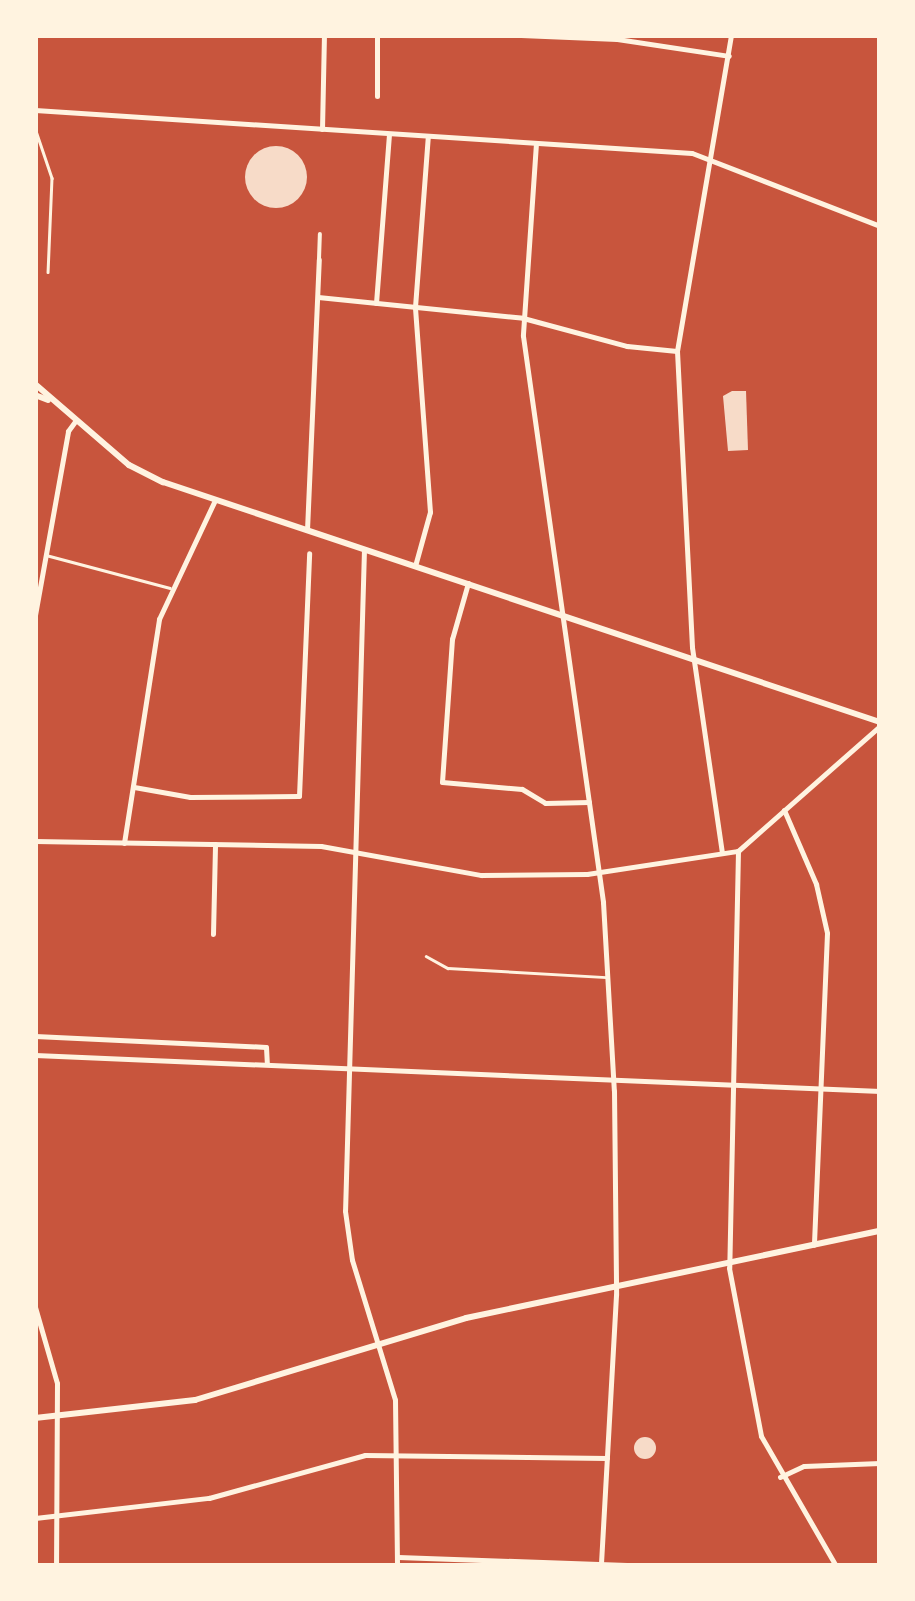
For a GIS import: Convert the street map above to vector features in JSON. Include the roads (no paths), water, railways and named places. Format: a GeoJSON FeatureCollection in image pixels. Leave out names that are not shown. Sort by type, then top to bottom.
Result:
{"type":"FeatureCollection","features":[{"type":"Feature","properties":{"kind":"street"},"geometry":{"type":"LineString","coordinates":[[322,129],[324,35]]}},
{"type":"Feature","properties":{"kind":"street"},"geometry":{"type":"LineString","coordinates":[[376,96],[377,35]]}},
{"type":"Feature","properties":{"kind":"street"},"geometry":{"type":"LineString","coordinates":[[521,35],[617,40],[728,56]]}},
{"type":"Feature","properties":{"kind":"street"},"geometry":{"type":"LineString","coordinates":[[722,853],[694,658],[677,352],[730,35]]}},
{"type":"Feature","properties":{"kind":"street"},"geometry":{"type":"LineString","coordinates":[[35,110],[710,157],[880,226]]}},
{"type":"Feature","properties":{"kind":"street"},"geometry":{"type":"LineString","coordinates":[[376,303],[389,134]]}},
{"type":"Feature","properties":{"kind":"street"},"geometry":{"type":"LineString","coordinates":[[415,566],[430,512],[414,306],[428,136]]}},
{"type":"Feature","properties":{"kind":"street"},"geometry":{"type":"LineString","coordinates":[[536,143],[523,318],[589,802],[608,976],[616,1286],[601,1563]]}},
{"type":"Feature","properties":{"kind":"street"},"geometry":{"type":"LineString","coordinates":[[307,530],[320,234]]}},
{"type":"Feature","properties":{"kind":"street"},"geometry":{"type":"LineString","coordinates":[[318,297],[523,318],[627,346],[677,352]]}},
{"type":"Feature","properties":{"kind":"street"},"geometry":{"type":"LineString","coordinates":[[35,384],[142,474],[880,724],[738,851],[598,873],[481,875],[354,848],[35,842]]}},
{"type":"Feature","properties":{"kind":"street"},"geometry":{"type":"LineString","coordinates":[[35,394],[54,402]]}},
{"type":"Feature","properties":{"kind":"street"},"geometry":{"type":"LineString","coordinates":[[35,615],[68,432],[76,420]]}},
{"type":"Feature","properties":{"kind":"street"},"geometry":{"type":"LineString","coordinates":[[124,843],[146,702],[170,588],[215,500]]}},
{"type":"Feature","properties":{"kind":"street"},"geometry":{"type":"LineString","coordinates":[[364,549],[346,1231],[395,1400],[397,1566]]}},
{"type":"Feature","properties":{"kind":"street"},"geometry":{"type":"LineString","coordinates":[[134,787],[190,796],[299,796],[309,553]]}},
{"type":"Feature","properties":{"kind":"street"},"geometry":{"type":"LineString","coordinates":[[468,584],[450,653],[442,782],[526,790],[545,803],[589,802]]}},
{"type":"Feature","properties":{"kind":"street"},"geometry":{"type":"LineString","coordinates":[[784,810],[816,884],[827,933],[814,1245]]}},
{"type":"Feature","properties":{"kind":"street"},"geometry":{"type":"LineString","coordinates":[[213,934],[214,844]]}},
{"type":"Feature","properties":{"kind":"street"},"geometry":{"type":"LineString","coordinates":[[738,851],[728,1263],[750,1397],[780,1477],[836,1566]]}},
{"type":"Feature","properties":{"kind":"street"},"geometry":{"type":"LineString","coordinates":[[35,1036],[266,1047],[267,1064]]}},
{"type":"Feature","properties":{"kind":"street"},"geometry":{"type":"LineString","coordinates":[[35,1054],[880,1091]]}},
{"type":"Feature","properties":{"kind":"street"},"geometry":{"type":"LineString","coordinates":[[35,1418],[195,1400],[378,1344],[616,1286],[880,1231]]}},
{"type":"Feature","properties":{"kind":"street"},"geometry":{"type":"LineString","coordinates":[[35,1307],[54,1355],[58,1416],[52,1516],[56,1566]]}},
{"type":"Feature","properties":{"kind":"street"},"geometry":{"type":"LineString","coordinates":[[35,1518],[188,1502],[337,1461],[398,1454],[607,1458]]}},
{"type":"Feature","properties":{"kind":"street"},"geometry":{"type":"LineString","coordinates":[[780,1477],[804,1466],[880,1463]]}},
{"type":"Feature","properties":{"kind":"street"},"geometry":{"type":"LineString","coordinates":[[397,1556],[655,1566]]}},
{"type":"Feature","properties":{"kind":"lane"},"geometry":{"type":"LineString","coordinates":[[35,128],[52,178],[48,272]]}},
{"type":"Feature","properties":{"kind":"lane"},"geometry":{"type":"LineString","coordinates":[[46,555],[170,588]]}},
{"type":"Feature","properties":{"kind":"lane"},"geometry":{"type":"LineString","coordinates":[[426,956],[448,968],[608,976]]}}]}
